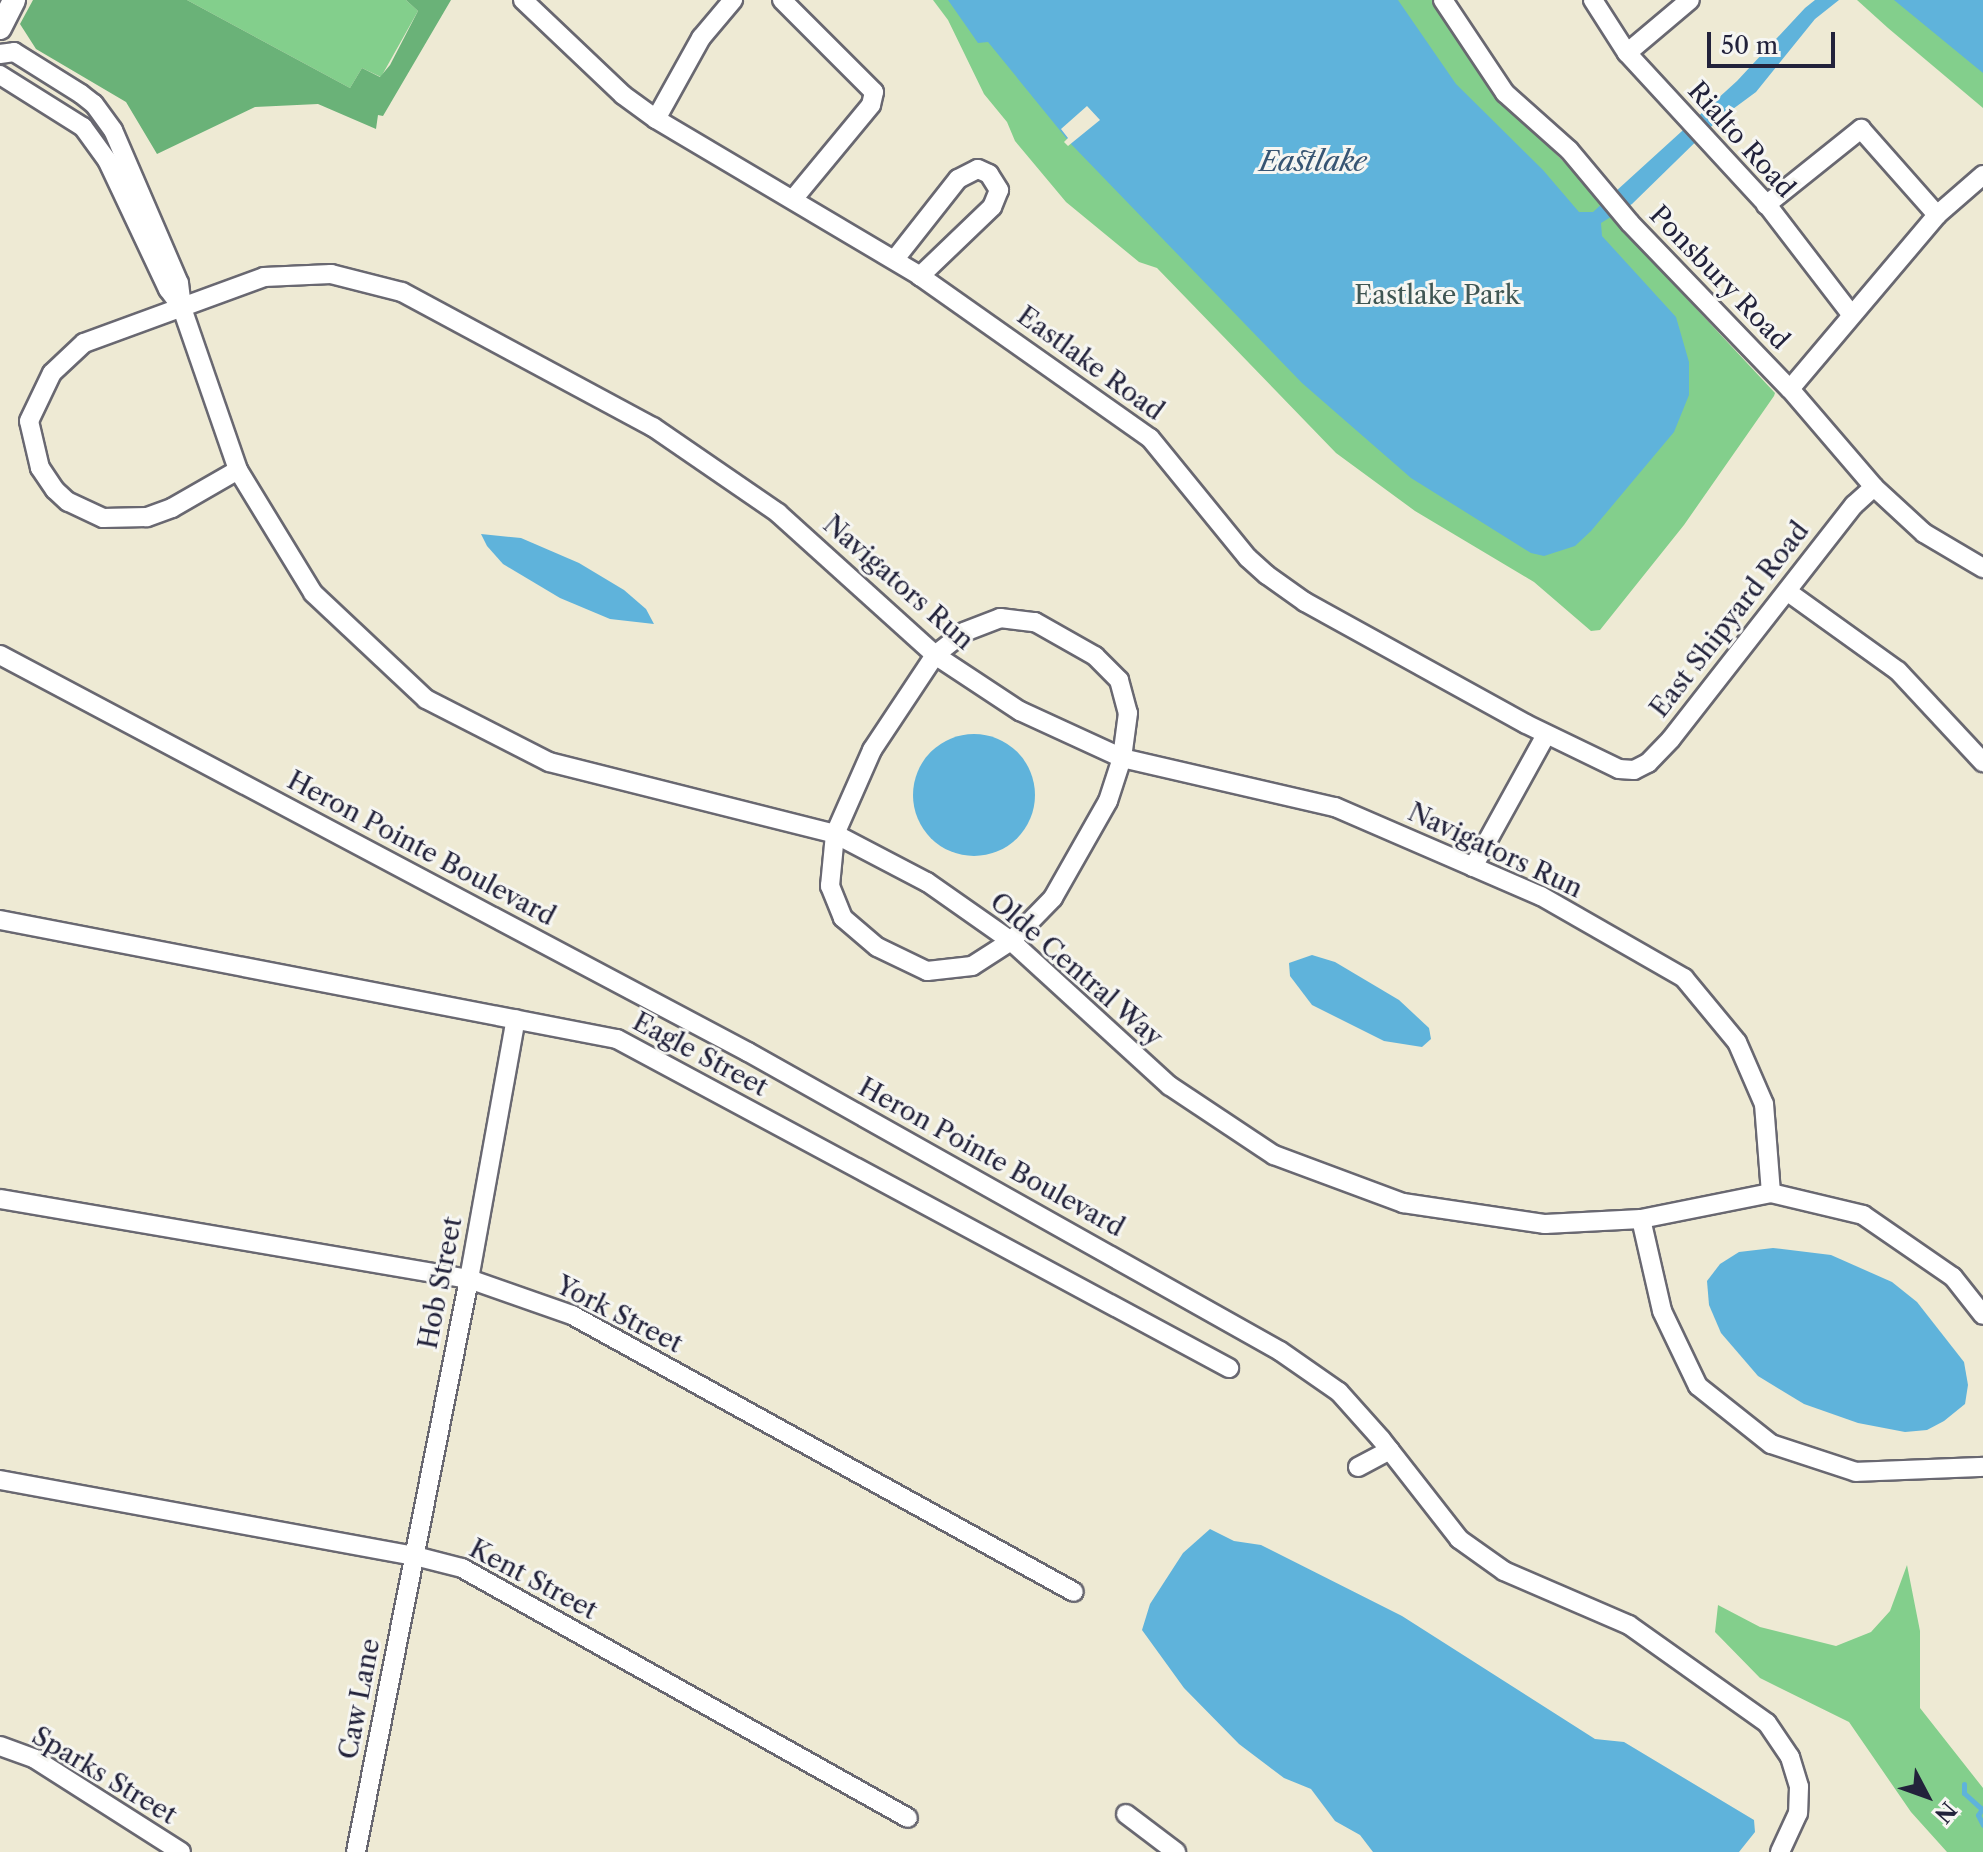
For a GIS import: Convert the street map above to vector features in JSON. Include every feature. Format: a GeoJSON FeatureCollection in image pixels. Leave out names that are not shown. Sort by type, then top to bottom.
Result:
{"type":"FeatureCollection","features":[{"type":"Feature","properties":{"kind":"main road"},"geometry":{"type":"LineString","coordinates":[[0,28],[14,0]]}},
{"type":"Feature","properties":{"kind":"street","name":"Eastlake Road"},"geometry":{"type":"LineString","coordinates":[[523,0],[623,95],[656,119],[895,259],[1150,438],[1248,558],[1305,602],[1546,735],[1619,769]]}},
{"type":"Feature","properties":{"kind":"street"},"geometry":{"type":"LineString","coordinates":[[656,119],[701,38],[733,0]]}},
{"type":"Feature","properties":{"kind":"street"},"geometry":{"type":"LineString","coordinates":[[782,0],[874,92],[871,105],[794,198]]}},
{"type":"Feature","properties":{"kind":"street","name":"Ponsbury Road"},"geometry":{"type":"LineString","coordinates":[[1443,0],[1505,93],[1569,150],[1628,221],[1790,389],[1874,487],[1924,533],[1978,558]]}},
{"type":"Feature","properties":{"kind":"street","name":"Rialto Road"},"geometry":{"type":"LineString","coordinates":[[1593,0],[1627,53],[1766,205],[1851,314]]}},
{"type":"Feature","properties":{"kind":"street"},"geometry":{"type":"LineString","coordinates":[[1627,53],[1690,0]]}},
{"type":"Feature","properties":{"kind":"street","name":"Olde Central Way"},"geometry":{"type":"LineString","coordinates":[[0,54],[14,52],[81,94],[102,115],[127,160],[179,283],[182,308],[238,470],[313,593],[426,699],[549,762],[835,834],[927,882],[1011,941],[1170,1086],[1274,1155],[1403,1203],[1545,1224],[1641,1219],[1771,1193],[1863,1215],[1953,1277],[1983,1315]]}},
{"type":"Feature","properties":{"kind":"street","name":"Olde Central Way"},"geometry":{"type":"LineString","coordinates":[[0,75],[83,127],[107,160],[168,289],[182,308]]}},
{"type":"Feature","properties":{"kind":"street"},"geometry":{"type":"LineString","coordinates":[[1766,205],[1861,129],[1937,215]]}},
{"type":"Feature","properties":{"kind":"street"},"geometry":{"type":"LineString","coordinates":[[895,259],[958,179],[978,169],[989,174],[999,190],[992,207],[920,276]]}},
{"type":"Feature","properties":{"kind":"street"},"geometry":{"type":"LineString","coordinates":[[1790,389],[1937,215],[1983,175]]}},
{"type":"Feature","properties":{"kind":"street","name":"Navigators Run"},"geometry":{"type":"LineString","coordinates":[[182,308],[264,277],[331,274],[402,292],[653,427],[778,513],[935,655],[1020,711],[1122,758],[1335,807],[1541,896],[1684,978],[1737,1042],[1764,1104],[1771,1193]]}},
{"type":"Feature","properties":{"kind":"street"},"geometry":{"type":"LineString","coordinates":[[182,308],[84,343],[66,357],[44,387],[29,421],[35,453],[47,479],[68,502],[113,519],[147,517],[172,508],[238,470]]}},
{"type":"Feature","properties":{"kind":"street","name":"East Shipyard Road"},"geometry":{"type":"LineString","coordinates":[[1619,769],[1634,770],[1648,763],[1671,739],[1854,505],[1874,487]]}},
{"type":"Feature","properties":{"kind":"street"},"geometry":{"type":"LineString","coordinates":[[1788,592],[1898,671],[1983,762]]}},
{"type":"Feature","properties":{"kind":"street"},"geometry":{"type":"LineString","coordinates":[[1000,618],[1035,622],[1095,656],[1119,680],[1128,713],[1122,758],[1108,801],[1053,898],[1011,941],[972,966],[927,971],[877,947],[843,918],[830,886],[835,834],[872,750],[935,655],[964,632],[1000,618]]}},
{"type":"Feature","properties":{"kind":"street","name":"Heron Pointe Boulevard"},"geometry":{"type":"LineString","coordinates":[[0,655],[748,1052],[1280,1351],[1339,1392],[1390,1450],[1459,1539],[1504,1571],[1629,1625],[1767,1723],[1790,1757],[1799,1787],[1798,1813],[1780,1852]]}},
{"type":"Feature","properties":{"kind":"street"},"geometry":{"type":"LineString","coordinates":[[1473,867],[1546,735]]}},
{"type":"Feature","properties":{"kind":"street","name":"Eagle Street"},"geometry":{"type":"LineString","coordinates":[[0,920],[617,1039],[1229,1368]]}},
{"type":"Feature","properties":{"kind":"street","name":"Hob Street"},"geometry":{"type":"LineString","coordinates":[[415,1556],[516,1019]]}},
{"type":"Feature","properties":{"kind":"street","name":"York Street"},"geometry":{"type":"LineString","coordinates":[[0,1199],[469,1279],[572,1315],[1074,1592]]}},
{"type":"Feature","properties":{"kind":"street"},"geometry":{"type":"LineString","coordinates":[[1641,1219],[1662,1311],[1698,1386],[1771,1444],[1856,1472],[1983,1467]]}},
{"type":"Feature","properties":{"kind":"street"},"geometry":{"type":"LineString","coordinates":[[1358,1467],[1390,1450]]}},
{"type":"Feature","properties":{"kind":"street","name":"Kent Street"},"geometry":{"type":"LineString","coordinates":[[0,1480],[415,1556],[462,1568],[908,1818]]}},
{"type":"Feature","properties":{"kind":"street","name":"Caw Lane"},"geometry":{"type":"LineString","coordinates":[[356,1852],[415,1556]]}},
{"type":"Feature","properties":{"kind":"street","name":"Sparks Street"},"geometry":{"type":"LineString","coordinates":[[0,1746],[35,1759],[181,1852]]}},
{"type":"Feature","properties":{"kind":"street"},"geometry":{"type":"LineString","coordinates":[[1126,1814],[1176,1852]]}},
{"type":"Feature","properties":{"kind":"green space"},"geometry":{"type":"Polygon","coordinates":[[[33,0],[187,0],[350,88],[362,68],[380,77],[390,65],[418,11],[406,0],[451,0],[383,116],[378,115],[376,129],[318,104],[255,107],[157,154],[126,102],[36,49],[20,24],[33,0]]]}},
{"type":"Feature","properties":{"kind":"green space"},"geometry":{"type":"Polygon","coordinates":[[[187,0],[406,0],[418,11],[381,77],[362,68],[350,88],[187,0]]]}},
{"type":"Feature","properties":{"kind":"green space","name":"Eastlake"},"geometry":{"type":"Polygon","coordinates":[[[933,0],[1434,0],[1492,91],[1572,170],[1622,229],[1775,393],[1774,396],[1684,525],[1600,630],[1591,631],[1534,582],[1415,511],[1336,453],[1157,268],[1139,262],[1066,202],[1015,141],[1007,122],[984,94],[948,20],[933,0]]]}},
{"type":"Feature","properties":{"kind":"green space"},"geometry":{"type":"Polygon","coordinates":[[[1857,0],[1983,0],[1983,108],[1888,28],[1857,0]]]}},
{"type":"Feature","properties":{"kind":"green space"},"geometry":{"type":"Polygon","coordinates":[[[1907,1565],[1920,1631],[1920,1708],[1983,1788],[1983,1852],[1947,1852],[1911,1812],[1849,1722],[1760,1678],[1715,1632],[1718,1605],[1760,1627],[1836,1646],[1871,1632],[1890,1611],[1907,1565]]]}},
{"type":"Feature","properties":{"kind":"water","name":"Eastlake"},"geometry":{"type":"Polygon","coordinates":[[[948,0],[1398,0],[1456,84],[1543,170],[1579,212],[1593,212],[1737,81],[1805,8],[1815,0],[1839,0],[1815,19],[1756,92],[1718,120],[1632,204],[1601,223],[1602,236],[1676,317],[1689,362],[1689,395],[1674,432],[1591,531],[1575,546],[1544,556],[1531,553],[1411,478],[1302,383],[1071,144],[988,42],[978,43],[948,0]]]}},
{"type":"Feature","properties":{"kind":"water"},"geometry":{"type":"Polygon","coordinates":[[[1894,0],[1983,0],[1983,73],[1894,0]]]}},
{"type":"Feature","properties":{"kind":"water"},"geometry":{"type":"Polygon","coordinates":[[[481,534],[521,538],[579,563],[624,590],[646,609],[654,624],[610,619],[560,598],[503,564],[481,534]]]}},
{"type":"Feature","properties":{"kind":"water"},"geometry":{"type":"Polygon","coordinates":[[[974,734],[998,738],[1017,752],[1031,771],[1035,795],[1031,819],[1017,838],[998,852],[974,856],[950,852],[931,838],[917,819],[913,795],[917,771],[931,752],[950,738],[974,734]]]}},
{"type":"Feature","properties":{"kind":"water"},"geometry":{"type":"Polygon","coordinates":[[[1312,955],[1335,962],[1399,1000],[1429,1028],[1431,1039],[1422,1047],[1384,1041],[1312,1005],[1290,976],[1289,963],[1312,955]]]}},
{"type":"Feature","properties":{"kind":"water"},"geometry":{"type":"Polygon","coordinates":[[[1773,1248],[1831,1255],[1892,1282],[1917,1302],[1964,1362],[1968,1385],[1965,1404],[1927,1430],[1905,1432],[1858,1423],[1804,1404],[1758,1376],[1721,1333],[1709,1305],[1707,1281],[1720,1264],[1739,1252],[1773,1248]]]}},
{"type":"Feature","properties":{"kind":"water"},"geometry":{"type":"Polygon","coordinates":[[[1210,1529],[1234,1541],[1261,1545],[1402,1616],[1595,1739],[1624,1742],[1754,1820],[1755,1832],[1739,1852],[1373,1852],[1360,1835],[1335,1821],[1311,1789],[1284,1778],[1239,1744],[1184,1688],[1142,1630],[1150,1604],[1183,1553],[1210,1529]]]}},
{"type":"Feature","properties":{"kind":"pier"},"geometry":{"type":"Polygon","coordinates":[[[1087,106],[1100,120],[1068,146],[1064,142],[1068,138],[1061,129],[1087,106]]]}},
{"type":"Feature","properties":{"kind":"waterway"},"geometry":{"type":"LineString","coordinates":[[1964,1784],[1964,1793],[1982,1809],[1978,1815],[1983,1825]]}},
{"type":"Feature","properties":{"kind":"park label","name":"Eastlake Park"},"geometry":{"type":"Point","coordinates":[1437,296]}}]}
